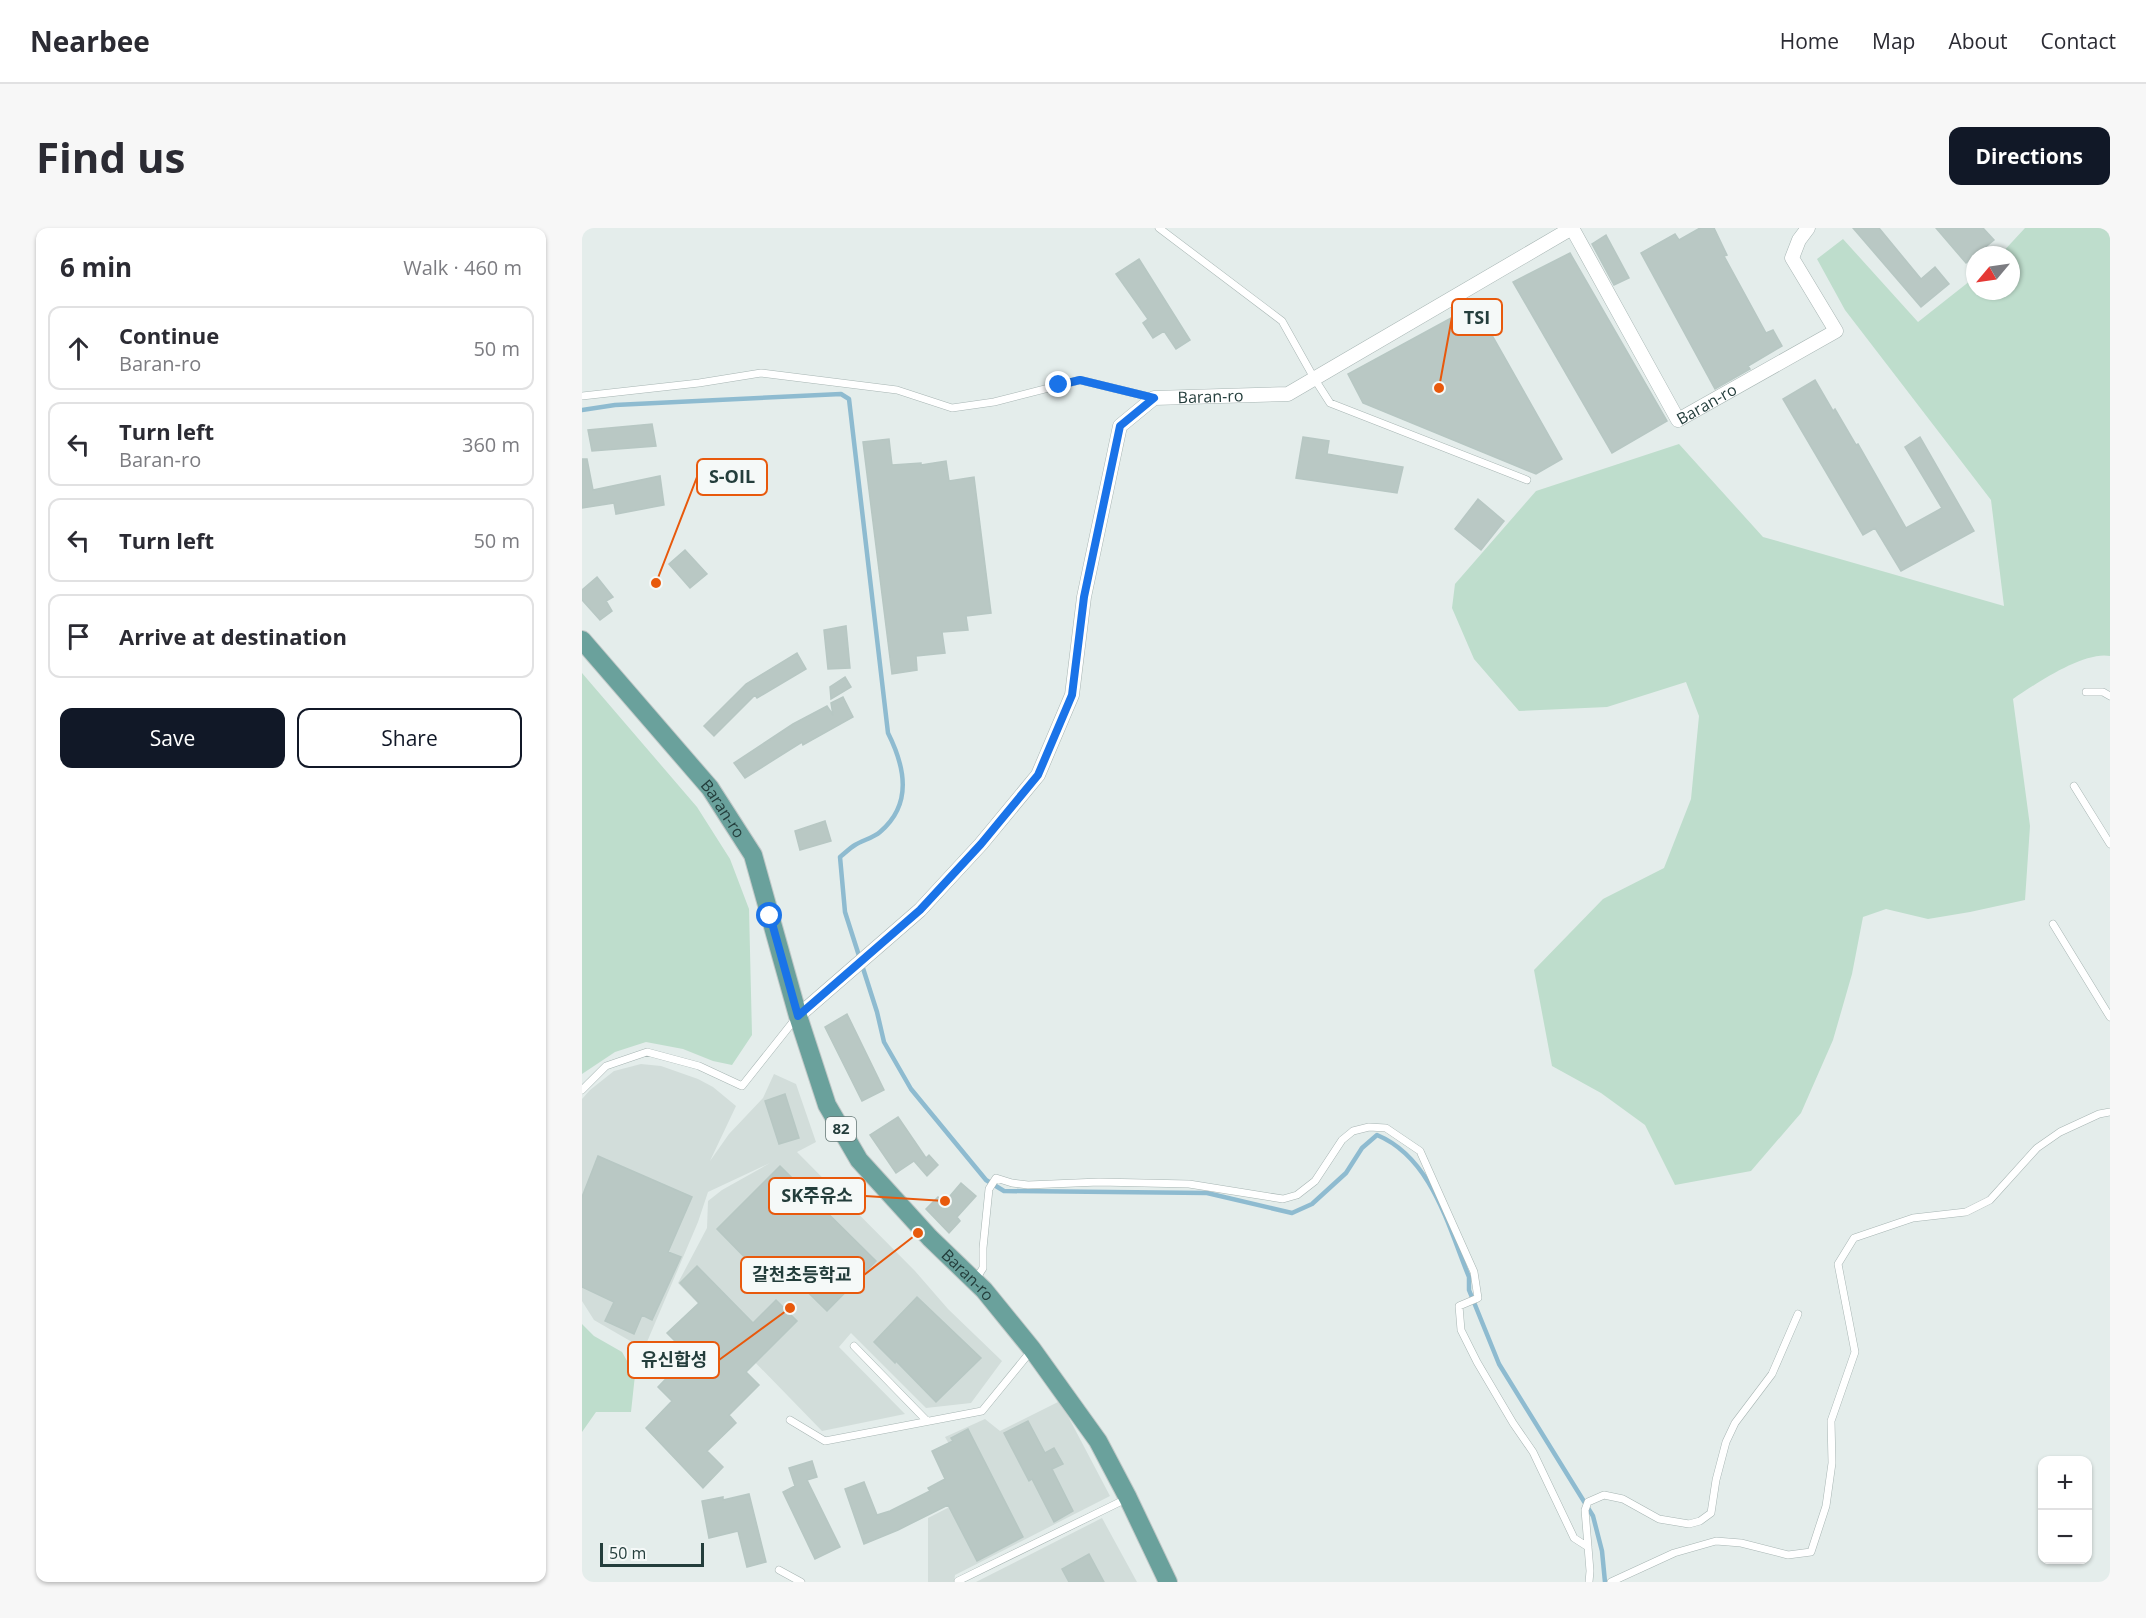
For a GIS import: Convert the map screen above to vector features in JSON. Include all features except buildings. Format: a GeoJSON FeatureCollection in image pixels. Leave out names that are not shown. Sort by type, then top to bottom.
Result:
{"type":"FeatureCollection","features":[{"type":"Feature","properties":{"kind":"main road","name":"Baran-ro"},"geometry":{"type":"LineString","coordinates":[[582,640],[710,788],[753,855],[798,1016],[827,1105],[859,1160],[930,1238],[974,1281],[1032,1349],[1098,1441],[1168,1582]]}},
{"type":"Feature","properties":{"kind":"street","name":"Baran-ro"},"geometry":{"type":"LineString","coordinates":[[798,1016],[920,910],[981,844],[1038,775],[1072,695],[1084,597],[1120,426],[1154,398],[1287,393],[1572,228],[1678,420],[1836,331],[1792,258],[1804,234]]}},
{"type":"Feature","properties":{"kind":"lane"},"geometry":{"type":"LineString","coordinates":[[1159,228],[1282,321],[1330,404],[1527,480]]}},
{"type":"Feature","properties":{"kind":"lane"},"geometry":{"type":"LineString","coordinates":[[582,396],[699,383],[761,373],[897,390],[952,408],[994,402],[1080,380],[1154,398]]}},
{"type":"Feature","properties":{"kind":"lane"},"geometry":{"type":"LineString","coordinates":[[2086,692],[2103,692],[2110,696]]}},
{"type":"Feature","properties":{"kind":"lane"},"geometry":{"type":"LineString","coordinates":[[2074,786],[2110,844]]}},
{"type":"Feature","properties":{"kind":"lane"},"geometry":{"type":"LineString","coordinates":[[2053,924],[2110,1017]]}},
{"type":"Feature","properties":{"kind":"lane","name":"Baran-ro"},"geometry":{"type":"LineString","coordinates":[[582,1090],[606,1066],[647,1052],[699,1066],[742,1086],[798,1016]]}},
{"type":"Feature","properties":{"kind":"lane"},"geometry":{"type":"LineString","coordinates":[[1613,1581],[1674,1553],[1716,1541],[1741,1543],[1788,1555],[1811,1552],[1826,1506],[1832,1463],[1832,1421],[1855,1352],[1838,1264],[1854,1238],[1913,1218],[1966,1212],[1990,1200],[2037,1148],[2060,1132],[2099,1114],[2110,1112]]}},
{"type":"Feature","properties":{"kind":"lane"},"geometry":{"type":"LineString","coordinates":[[974,1281],[983,1268],[989,1189],[996,1178],[1028,1185],[1099,1182],[1189,1184],[1283,1199],[1297,1195],[1315,1181],[1342,1140],[1353,1131],[1369,1126],[1386,1128],[1420,1151],[1474,1272],[1478,1298],[1459,1306],[1461,1330],[1477,1362],[1533,1452],[1574,1538],[1588,1547]]}},
{"type":"Feature","properties":{"kind":"lane"},"geometry":{"type":"LineString","coordinates":[[1589,1582],[1585,1510],[1588,1502],[1604,1495],[1623,1499],[1659,1519],[1689,1524],[1700,1521],[1711,1513],[1725,1442],[1735,1423],[1772,1374],[1798,1314]]}},
{"type":"Feature","properties":{"kind":"lane"},"geometry":{"type":"LineString","coordinates":[[854,1346],[927,1421]]}},
{"type":"Feature","properties":{"kind":"lane"},"geometry":{"type":"LineString","coordinates":[[790,1420],[825,1441],[982,1411],[1032,1349]]}},
{"type":"Feature","properties":{"kind":"lane"},"geometry":{"type":"LineString","coordinates":[[958,1581],[1128,1498]]}},
{"type":"Feature","properties":{"kind":"lane"},"geometry":{"type":"LineString","coordinates":[[780,1570],[801,1582]]}},
{"type":"Feature","properties":{"kind":"shaded area"},"geometry":{"type":"Polygon","coordinates":[[[641,1064],[661,1066],[698,1079],[713,1087],[736,1106],[710,1161],[729,1134],[763,1098],[774,1074],[796,1084],[816,1142],[797,1152],[915,1271],[948,1309],[1002,1361],[971,1403],[926,1408],[851,1333],[839,1347],[905,1414],[822,1431],[678,1283],[707,1228],[708,1201],[722,1190],[770,1163],[708,1192],[698,1222],[644,1349],[594,1320],[582,1301],[582,1099],[614,1071],[641,1064]]]}},
{"type":"Feature","properties":{"kind":"shaded area"},"geometry":{"type":"Polygon","coordinates":[[[1060,1401],[1110,1496],[955,1575],[954,1582],[928,1582],[928,1518],[977,1493],[945,1437],[985,1419],[1000,1431],[1060,1401]]]}},
{"type":"Feature","properties":{"kind":"shaded area"},"geometry":{"type":"Polygon","coordinates":[[[1102,1518],[1137,1582],[976,1582],[1102,1518]]]}},
{"type":"Feature","properties":{"kind":"green space"},"geometry":{"type":"Polygon","coordinates":[[[2025,228],[2110,228],[2110,656],[2087,658],[2074,663],[2013,699],[2030,826],[2025,900],[1928,919],[1886,909],[1863,917],[1852,974],[1833,1040],[1801,1113],[1751,1171],[1675,1185],[1645,1125],[1601,1093],[1552,1066],[1534,970],[1603,899],[1664,868],[1691,799],[1699,716],[1686,682],[1607,707],[1519,711],[1474,659],[1452,608],[1455,584],[1536,491],[1679,444],[1763,537],[2004,606],[1991,500],[1845,310],[1817,259],[1843,239],[1918,322],[1966,284],[1966,300],[2020,300],[2020,246],[2008,246],[2025,228]]]}},
{"type":"Feature","properties":{"kind":"green space"},"geometry":{"type":"Polygon","coordinates":[[[582,673],[697,807],[730,859],[749,909],[752,1035],[732,1065],[713,1061],[683,1049],[646,1042],[615,1052],[582,1074],[582,673]]]}},
{"type":"Feature","properties":{"kind":"green space"},"geometry":{"type":"Polygon","coordinates":[[[582,1324],[594,1336],[622,1352],[635,1375],[631,1412],[596,1412],[582,1432],[582,1324]]]}},
{"type":"Feature","properties":{"kind":"waterway"},"geometry":{"type":"LineString","coordinates":[[582,410],[615,405],[841,394],[849,399],[888,733],[899,759],[903,785],[898,810],[891,821],[877,834],[855,845],[840,857],[845,912],[877,1012],[884,1042],[911,1089],[986,1180],[1004,1191],[1207,1193],[1292,1213],[1312,1204],[1346,1173],[1362,1148],[1377,1135],[1396,1146],[1412,1160],[1436,1195],[1469,1277],[1469,1290],[1499,1364],[1593,1516],[1602,1551],[1605,1582]]}},
{"type":"Feature","properties":{"kind":"place","name":"TSI"},"geometry":{"type":"Point","coordinates":[1439,388]}},
{"type":"Feature","properties":{"kind":"place","name":"S-OIL"},"geometry":{"type":"Point","coordinates":[656,583]}},
{"type":"Feature","properties":{"kind":"place","name":"SK주유소"},"geometry":{"type":"Point","coordinates":[945,1201]}},
{"type":"Feature","properties":{"kind":"place","name":"갈천초등학교"},"geometry":{"type":"Point","coordinates":[918,1233]}},
{"type":"Feature","properties":{"kind":"place","name":"유신합성"},"geometry":{"type":"Point","coordinates":[790,1308]}},
{"type":"Feature","properties":{"kind":"route"},"geometry":{"type":"LineString","coordinates":[[770,916],[798,1016],[920,910],[981,844],[1038,775],[1072,695],[1084,597],[1120,426],[1154,398],[1080,380],[1059,385]]}}]}
